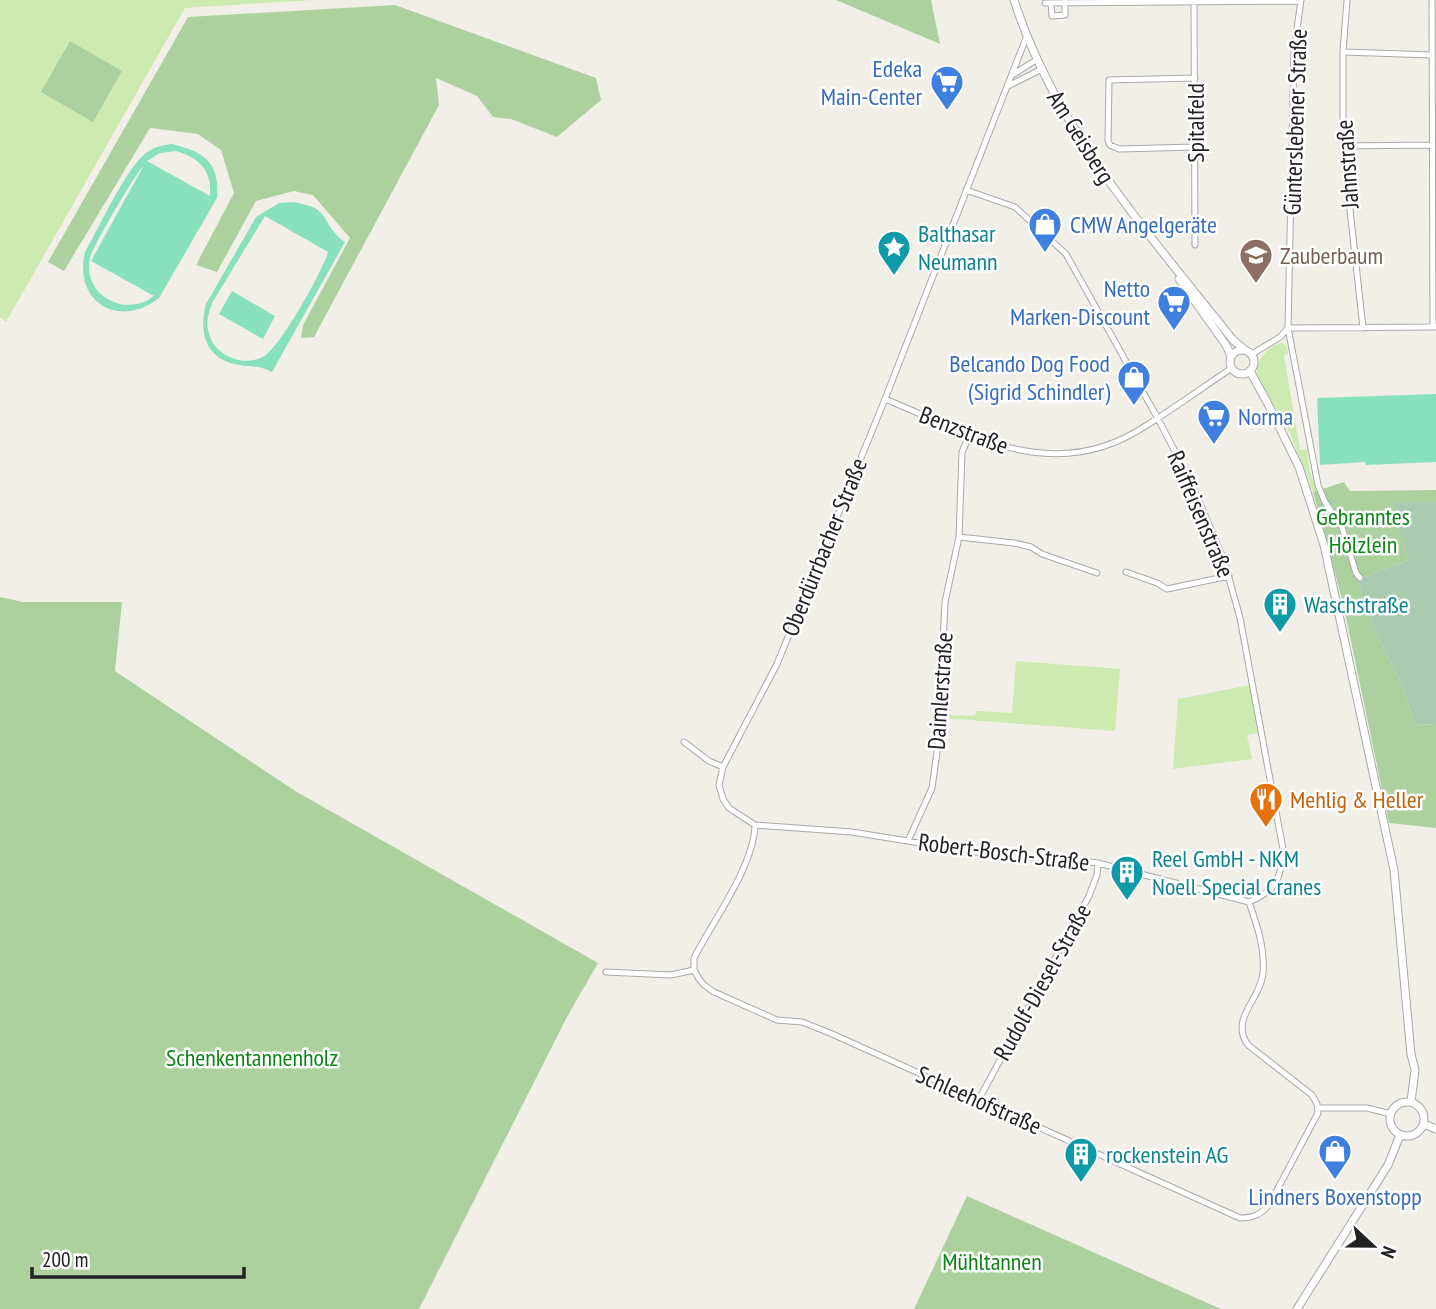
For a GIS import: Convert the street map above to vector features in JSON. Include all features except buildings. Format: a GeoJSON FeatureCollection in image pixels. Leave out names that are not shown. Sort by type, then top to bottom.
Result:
{"type":"FeatureCollection","features":[{"type":"Feature","properties":{"kind":"street","name":"Am Geisberg"},"geometry":{"type":"LineString","coordinates":[[1014,0],[1040,70],[1107,179],[1170,263],[1233,341],[1244,349]]}},
{"type":"Feature","properties":{"kind":"street","name":"Jahnstraße"},"geometry":{"type":"LineString","coordinates":[[1348,0],[1343,52],[1343,146],[1363,328]]}},
{"type":"Feature","properties":{"kind":"street"},"geometry":{"type":"LineString","coordinates":[[1252,354],[1280,337],[1288,328],[1434,327],[1434,158],[1431,145],[1433,0]]}},
{"type":"Feature","properties":{"kind":"street"},"geometry":{"type":"LineString","coordinates":[[1065,2],[1065,15],[1052,16],[1048,3],[1065,2],[1108,1],[1301,1]]}},
{"type":"Feature","properties":{"kind":"street","name":"Günterslebener Straße"},"geometry":{"type":"LineString","coordinates":[[1301,1],[1294,51],[1288,328],[1318,485],[1325,502],[1342,527],[1360,579]]}},
{"type":"Feature","properties":{"kind":"street","name":"Spitalfeld"},"geometry":{"type":"LineString","coordinates":[[1194,2],[1195,245]]}},
{"type":"Feature","properties":{"kind":"street","name":"Oberdürrbacher Straße"},"geometry":{"type":"LineString","coordinates":[[755,824],[729,808],[723,799],[719,785],[723,767],[777,664],[1026,38]]}},
{"type":"Feature","properties":{"kind":"street"},"geometry":{"type":"LineString","coordinates":[[1343,52],[1432,55]]}},
{"type":"Feature","properties":{"kind":"street"},"geometry":{"type":"LineString","coordinates":[[1011,76],[1036,60]]}},
{"type":"Feature","properties":{"kind":"street"},"geometry":{"type":"LineString","coordinates":[[1008,86],[1040,70]]}},
{"type":"Feature","properties":{"kind":"street"},"geometry":{"type":"LineString","coordinates":[[1195,78],[1108,80],[1110,145],[1119,149],[1195,147]]}},
{"type":"Feature","properties":{"kind":"street"},"geometry":{"type":"LineString","coordinates":[[1343,146],[1431,145]]}},
{"type":"Feature","properties":{"kind":"street","name":"Raiffeisenstraße"},"geometry":{"type":"LineString","coordinates":[[966,190],[1015,207],[1066,254],[1157,417],[1209,521],[1229,576],[1240,618],[1283,849],[1282,869],[1276,884],[1265,895],[1249,902]]}},
{"type":"Feature","properties":{"kind":"street","name":"Am Geisberg"},"geometry":{"type":"LineString","coordinates":[[1170,263],[1231,356]]}},
{"type":"Feature","properties":{"kind":"street"},"geometry":{"type":"LineString","coordinates":[[1244,349],[1252,354],[1255,362],[1250,372],[1241,374],[1232,369],[1231,356],[1235,351],[1244,349]]}},
{"type":"Feature","properties":{"kind":"street","name":"Benzstraße"},"geometry":{"type":"LineString","coordinates":[[884,399],[1016,451],[1059,455],[1101,447],[1148,425],[1232,369]]}},
{"type":"Feature","properties":{"kind":"street"},"geometry":{"type":"LineString","coordinates":[[1250,372],[1285,437],[1310,497],[1324,545],[1394,870],[1411,1054],[1415,1070],[1411,1102]]}},
{"type":"Feature","properties":{"kind":"street","name":"Daimlerstraße"},"geometry":{"type":"LineString","coordinates":[[908,841],[932,788],[938,745],[945,602],[959,537],[962,452],[970,434]]}},
{"type":"Feature","properties":{"kind":"street"},"geometry":{"type":"LineString","coordinates":[[959,537],[1014,542],[1097,573]]}},
{"type":"Feature","properties":{"kind":"street"},"geometry":{"type":"LineString","coordinates":[[1126,572],[1167,589],[1229,576]]}},
{"type":"Feature","properties":{"kind":"street"},"geometry":{"type":"LineString","coordinates":[[684,742],[709,761],[723,767]]}},
{"type":"Feature","properties":{"kind":"street"},"geometry":{"type":"LineString","coordinates":[[606,972],[671,975],[694,970],[694,958],[733,891],[755,836],[755,824]]}},
{"type":"Feature","properties":{"kind":"street","name":"Robert-Bosch-Straße"},"geometry":{"type":"LineString","coordinates":[[755,824],[852,832],[982,853],[1098,863],[1249,902]]}},
{"type":"Feature","properties":{"kind":"street","name":"Rudolf-Diesel-Straße"},"geometry":{"type":"LineString","coordinates":[[979,1099],[1089,896],[1097,875],[1098,863]]}},
{"type":"Feature","properties":{"kind":"street"},"geometry":{"type":"LineString","coordinates":[[1249,902],[1259,930],[1263,973],[1260,988],[1242,1020],[1243,1038],[1248,1045],[1312,1095],[1318,1108],[1367,1108],[1391,1114]]}},
{"type":"Feature","properties":{"kind":"street","name":"Schleehofstraße"},"geometry":{"type":"LineString","coordinates":[[694,970],[704,985],[777,1020],[802,1022],[830,1033],[1240,1218],[1251,1218],[1262,1213],[1269,1205],[1315,1121],[1318,1108]]}},
{"type":"Feature","properties":{"kind":"street"},"geometry":{"type":"LineString","coordinates":[[1411,1102],[1421,1108],[1424,1124],[1414,1135],[1400,1135],[1392,1128],[1391,1114],[1396,1105],[1411,1102]]}},
{"type":"Feature","properties":{"kind":"street"},"geometry":{"type":"LineString","coordinates":[[1424,1124],[1436,1129]]}},
{"type":"Feature","properties":{"kind":"street"},"geometry":{"type":"LineString","coordinates":[[1297,1309],[1388,1166],[1400,1135]]}},
{"type":"Feature","properties":{"kind":"green space"},"geometry":{"type":"Polygon","coordinates":[[[0,0],[312,0],[185,8],[6,322],[0,317],[0,0]]]}},
{"type":"Feature","properties":{"kind":"green space"},"geometry":{"type":"Polygon","coordinates":[[[836,0],[931,0],[940,44],[836,0]]]}},
{"type":"Feature","properties":{"kind":"green space"},"geometry":{"type":"Polygon","coordinates":[[[395,5],[596,78],[601,100],[557,137],[511,119],[493,117],[477,96],[436,78],[439,105],[314,337],[301,338],[303,325],[350,238],[313,195],[294,191],[256,201],[217,272],[196,265],[234,193],[221,150],[198,134],[150,128],[64,271],[48,262],[188,17],[395,5]]]}},
{"type":"Feature","properties":{"kind":"green space"},"geometry":{"type":"Polygon","coordinates":[[[70,41],[122,71],[93,122],[41,92],[70,41]]]}},
{"type":"Feature","properties":{"kind":"green space"},"geometry":{"type":"Polygon","coordinates":[[[172,144],[202,155],[208,161],[216,176],[217,198],[159,298],[144,307],[115,311],[103,306],[93,297],[86,285],[83,270],[85,252],[138,161],[152,149],[172,144]],[[176,151],[160,153],[147,161],[210,196],[209,179],[203,167],[192,157],[176,151]],[[144,165],[115,210],[90,258],[89,271],[99,293],[119,304],[131,305],[154,296],[91,261],[144,165]]]}},
{"type":"Feature","properties":{"kind":"green space"},"geometry":{"type":"Polygon","coordinates":[[[295,202],[313,207],[345,242],[272,372],[235,364],[216,355],[206,341],[203,323],[206,304],[256,217],[279,203],[295,202]],[[265,216],[212,303],[207,326],[215,346],[237,360],[263,357],[279,340],[300,309],[328,252],[265,216]]]}},
{"type":"Feature","properties":{"kind":"green space"},"geometry":{"type":"Polygon","coordinates":[[[232,291],[275,316],[263,339],[219,314],[232,291]]]}},
{"type":"Feature","properties":{"kind":"green space"},"geometry":{"type":"Polygon","coordinates":[[[1283,343],[1287,346],[1288,354],[1284,355],[1300,450],[1307,449],[1310,472],[1317,491],[1313,492],[1284,421],[1257,373],[1265,353],[1273,346],[1283,343]]]}},
{"type":"Feature","properties":{"kind":"green space"},"geometry":{"type":"Polygon","coordinates":[[[1436,394],[1436,462],[1320,465],[1317,398],[1436,394]]]}},
{"type":"Feature","properties":{"kind":"green space","name":"Gebranntes Hölzlein"},"geometry":{"type":"Polygon","coordinates":[[[1344,482],[1350,491],[1436,490],[1436,502],[1394,503],[1408,560],[1358,580],[1376,633],[1402,685],[1415,725],[1436,724],[1436,828],[1389,823],[1343,603],[1313,492],[1344,482]]]}},
{"type":"Feature","properties":{"kind":"green space"},"geometry":{"type":"Polygon","coordinates":[[[1393,502],[1436,502],[1436,724],[1415,725],[1402,685],[1376,633],[1358,580],[1408,560],[1393,502]]]}},
{"type":"Feature","properties":{"kind":"green space","name":"Schenkentannenholz"},"geometry":{"type":"Polygon","coordinates":[[[0,597],[23,602],[122,602],[115,671],[297,792],[598,963],[567,1017],[419,1309],[0,1309],[0,597]]]}},
{"type":"Feature","properties":{"kind":"green space"},"geometry":{"type":"Polygon","coordinates":[[[1016,661],[1120,669],[1115,731],[944,718],[945,715],[974,716],[977,711],[1012,713],[1016,661]]]}},
{"type":"Feature","properties":{"kind":"green space"},"geometry":{"type":"Polygon","coordinates":[[[1250,685],[1258,733],[1247,735],[1252,759],[1173,769],[1178,699],[1250,685]]]}},
{"type":"Feature","properties":{"kind":"green space","name":"Mühltannen"},"geometry":{"type":"Polygon","coordinates":[[[967,1196],[1221,1309],[914,1309],[967,1196]]]}},
{"type":"Feature","properties":{"kind":"place","name":"Edeka Main-Center"},"geometry":{"type":"Point","coordinates":[947,112]}},
{"type":"Feature","properties":{"kind":"place","name":"CMW Angelgeräte"},"geometry":{"type":"Point","coordinates":[1045,254]}},
{"type":"Feature","properties":{"kind":"place","name":"Balthasar Neumann"},"geometry":{"type":"Point","coordinates":[894,277]}},
{"type":"Feature","properties":{"kind":"place","name":"Zauberbaum"},"geometry":{"type":"Point","coordinates":[1256,285]}},
{"type":"Feature","properties":{"kind":"place","name":"Netto Marken-Discount"},"geometry":{"type":"Point","coordinates":[1174,332]}},
{"type":"Feature","properties":{"kind":"place","name":"Belcando Dog Food (Sigrid Schindler)"},"geometry":{"type":"Point","coordinates":[1134,407]}},
{"type":"Feature","properties":{"kind":"place","name":"Norma"},"geometry":{"type":"Point","coordinates":[1214,446]}},
{"type":"Feature","properties":{"kind":"place","name":"Waschstraße"},"geometry":{"type":"Point","coordinates":[1280,634]}},
{"type":"Feature","properties":{"kind":"place","name":"Mehlig & Heller"},"geometry":{"type":"Point","coordinates":[1266,829]}},
{"type":"Feature","properties":{"kind":"place","name":"Reel GmbH - NKM Noell Special Cranes"},"geometry":{"type":"Point","coordinates":[1127,902]}},
{"type":"Feature","properties":{"kind":"place","name":"Lindners Boxenstopp"},"geometry":{"type":"Point","coordinates":[1335,1181]}},
{"type":"Feature","properties":{"kind":"place","name":"rockenstein AG"},"geometry":{"type":"Point","coordinates":[1081,1184]}}]}
